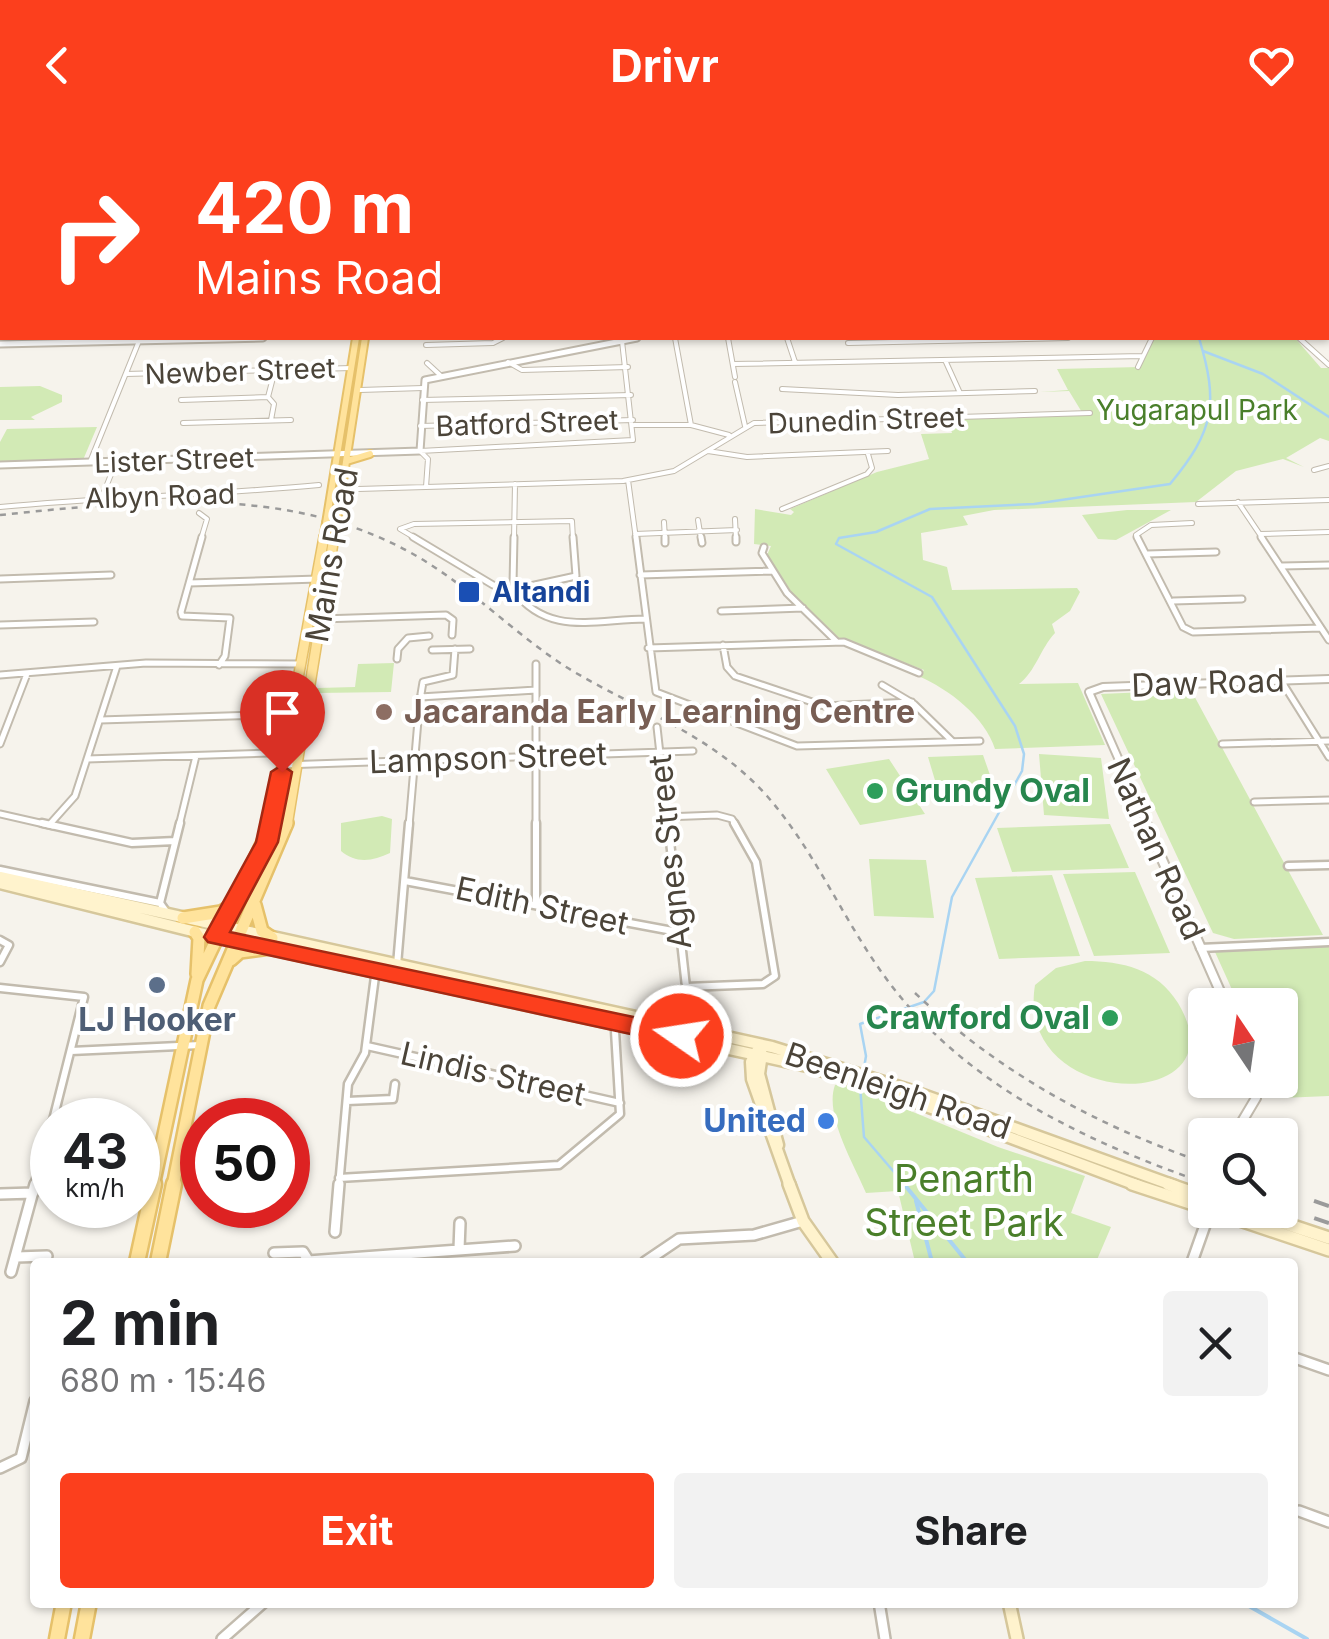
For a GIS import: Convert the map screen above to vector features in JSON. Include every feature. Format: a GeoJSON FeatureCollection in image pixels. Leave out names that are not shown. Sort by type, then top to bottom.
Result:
{"type":"FeatureCollection","features":[{"type":"Feature","properties":{"kind":"main road","name":"Mains Road"},"geometry":{"type":"LineString","coordinates":[[333,512],[360,390],[354,368],[356,340]]}},
{"type":"Feature","properties":{"kind":"main road","name":"Mains Road"},"geometry":{"type":"LineString","coordinates":[[159,1258],[209,1006],[282,842],[328,579],[338,455],[365,340]]}},
{"type":"Feature","properties":{"kind":"main road"},"geometry":{"type":"LineString","coordinates":[[348,458],[370,454]]}},
{"type":"Feature","properties":{"kind":"main road","name":"Mains Road"},"geometry":{"type":"LineString","coordinates":[[196,980],[267,842],[316,579],[331,525]]}},
{"type":"Feature","properties":{"kind":"main road","name":"Beenleigh Road"},"geometry":{"type":"LineString","coordinates":[[0,876],[168,914],[241,937],[622,1017]]}},
{"type":"Feature","properties":{"kind":"main road","name":"Beenleigh Road"},"geometry":{"type":"LineString","coordinates":[[0,876],[196,932],[219,932]]}},
{"type":"Feature","properties":{"kind":"main road"},"geometry":{"type":"LineString","coordinates":[[182,918],[221,912],[235,903]]}},
{"type":"Feature","properties":{"kind":"main road"},"geometry":{"type":"LineString","coordinates":[[226,964],[240,952],[270,943],[262,931],[255,904]]}},
{"type":"Feature","properties":{"kind":"main road"},"geometry":{"type":"LineString","coordinates":[[138,1258],[196,980],[200,938],[196,932]]}},
{"type":"Feature","properties":{"kind":"main road","name":"Beenleigh Road"},"geometry":{"type":"LineString","coordinates":[[375,966],[397,966],[684,1031],[849,1074],[1188,1190]]}},
{"type":"Feature","properties":{"kind":"main road","name":"Beenleigh Road"},"geometry":{"type":"LineString","coordinates":[[684,1031],[733,1048],[849,1074]]}},
{"type":"Feature","properties":{"kind":"main road"},"geometry":{"type":"LineString","coordinates":[[733,1048],[741,1053],[755,1077],[802,1221],[829,1258]]}},
{"type":"Feature","properties":{"kind":"main road"},"geometry":{"type":"LineString","coordinates":[[755,1077],[759,1051]]}},
{"type":"Feature","properties":{"kind":"main road"},"geometry":{"type":"LineString","coordinates":[[755,1077],[768,1066],[791,1062]]}},
{"type":"Feature","properties":{"kind":"main road","name":"Beenleigh Road"},"geometry":{"type":"LineString","coordinates":[[874,1082],[1056,1158],[1188,1202]]}},
{"type":"Feature","properties":{"kind":"main road","name":"Beenleigh Road"},"geometry":{"type":"LineString","coordinates":[[1264,1228],[1329,1250]]}},
{"type":"Feature","properties":{"kind":"main road"},"geometry":{"type":"LineString","coordinates":[[1298,1228],[1329,1238]]}},
{"type":"Feature","properties":{"kind":"main road"},"geometry":{"type":"LineString","coordinates":[[57,1639],[63,1608]]}},
{"type":"Feature","properties":{"kind":"main road"},"geometry":{"type":"LineString","coordinates":[[82,1639],[88,1608]]}},
{"type":"Feature","properties":{"kind":"main road"},"geometry":{"type":"LineString","coordinates":[[1010,1608],[1017,1639]]}},
{"type":"Feature","properties":{"kind":"street"},"geometry":{"type":"LineString","coordinates":[[0,344],[76,340]]}},
{"type":"Feature","properties":{"kind":"street"},"geometry":{"type":"LineString","coordinates":[[90,462],[139,340]]}},
{"type":"Feature","properties":{"kind":"street"},"geometry":{"type":"LineString","coordinates":[[426,345],[448,341],[493,344],[500,340]]}},
{"type":"Feature","properties":{"kind":"street"},"geometry":{"type":"LineString","coordinates":[[370,454],[420,450],[433,448],[633,440],[628,367],[622,340],[424,380],[420,450],[428,460],[426,487]]}},
{"type":"Feature","properties":{"kind":"street"},"geometry":{"type":"LineString","coordinates":[[675,340],[690,425]]}},
{"type":"Feature","properties":{"kind":"street"},"geometry":{"type":"LineString","coordinates":[[728,340],[744,426]]}},
{"type":"Feature","properties":{"kind":"street"},"geometry":{"type":"LineString","coordinates":[[788,340],[794,362]]}},
{"type":"Feature","properties":{"kind":"street"},"geometry":{"type":"LineString","coordinates":[[847,340],[854,360]]}},
{"type":"Feature","properties":{"kind":"street"},"geometry":{"type":"LineString","coordinates":[[1138,367],[1151,340]]}},
{"type":"Feature","properties":{"kind":"street"},"geometry":{"type":"LineString","coordinates":[[1301,340],[1326,364]]}},
{"type":"Feature","properties":{"kind":"street"},"geometry":{"type":"LineString","coordinates":[[733,364],[1143,356]]}},
{"type":"Feature","properties":{"kind":"street"},"geometry":{"type":"LineString","coordinates":[[945,360],[960,393]]}},
{"type":"Feature","properties":{"kind":"street"},"geometry":{"type":"LineString","coordinates":[[508,362],[522,370],[628,367]]}},
{"type":"Feature","properties":{"kind":"street"},"geometry":{"type":"LineString","coordinates":[[427,363],[440,375]]}},
{"type":"Feature","properties":{"kind":"street","name":"Newber Street"},"geometry":{"type":"LineString","coordinates":[[126,374],[354,368]]}},
{"type":"Feature","properties":{"kind":"street"},"geometry":{"type":"LineString","coordinates":[[268,398],[275,370]]}},
{"type":"Feature","properties":{"kind":"street"},"geometry":{"type":"LineString","coordinates":[[360,390],[423,388]]}},
{"type":"Feature","properties":{"kind":"street"},"geometry":{"type":"LineString","coordinates":[[782,388],[888,395],[1035,391]]}},
{"type":"Feature","properties":{"kind":"street"},"geometry":{"type":"LineString","coordinates":[[422,400],[631,395]]}},
{"type":"Feature","properties":{"kind":"street"},"geometry":{"type":"LineString","coordinates":[[182,400],[268,398],[274,404],[270,420]]}},
{"type":"Feature","properties":{"kind":"street","name":"Dunedin Street"},"geometry":{"type":"LineString","coordinates":[[358,489],[628,480],[672,472],[744,426],[1090,413]]}},
{"type":"Feature","properties":{"kind":"street"},"geometry":{"type":"LineString","coordinates":[[183,423],[291,420]]}},
{"type":"Feature","properties":{"kind":"street","name":"Batford Street"},"geometry":{"type":"LineString","coordinates":[[420,426],[634,423],[690,425],[730,435]]}},
{"type":"Feature","properties":{"kind":"street"},"geometry":{"type":"LineString","coordinates":[[707,450],[742,457],[888,451]]}},
{"type":"Feature","properties":{"kind":"street"},"geometry":{"type":"LineString","coordinates":[[782,509],[868,474],[872,466],[868,454]]}},
{"type":"Feature","properties":{"kind":"street","name":"Lister Street"},"geometry":{"type":"LineString","coordinates":[[0,465],[338,455],[348,458]]}},
{"type":"Feature","properties":{"kind":"street"},"geometry":{"type":"LineString","coordinates":[[102,496],[116,462]]}},
{"type":"Feature","properties":{"kind":"street"},"geometry":{"type":"LineString","coordinates":[[1314,470],[1329,466]]}},
{"type":"Feature","properties":{"kind":"street"},"geometry":{"type":"LineString","coordinates":[[628,480],[656,692],[785,744],[980,740]]}},
{"type":"Feature","properties":{"kind":"street"},"geometry":{"type":"LineString","coordinates":[[515,484],[516,587],[526,607],[547,621],[644,619]]}},
{"type":"Feature","properties":{"kind":"street","name":"Albyn Road"},"geometry":{"type":"LineString","coordinates":[[0,507],[102,496],[243,494],[320,485]]}},
{"type":"Feature","properties":{"kind":"street"},"geometry":{"type":"LineString","coordinates":[[1198,504],[1329,500]]}},
{"type":"Feature","properties":{"kind":"street"},"geometry":{"type":"LineString","coordinates":[[1238,502],[1329,640]]}},
{"type":"Feature","properties":{"kind":"street"},"geometry":{"type":"LineString","coordinates":[[199,513],[207,519],[182,616],[222,616],[233,622],[218,666]]}},
{"type":"Feature","properties":{"kind":"street"},"geometry":{"type":"LineString","coordinates":[[563,519],[574,523],[576,576],[516,587],[402,533],[401,528],[414,524],[515,520],[563,519]]}},
{"type":"Feature","properties":{"kind":"street"},"geometry":{"type":"LineString","coordinates":[[735,519],[736,542]]}},
{"type":"Feature","properties":{"kind":"street"},"geometry":{"type":"LineString","coordinates":[[698,520],[702,543]]}},
{"type":"Feature","properties":{"kind":"street"},"geometry":{"type":"LineString","coordinates":[[664,522],[665,544]]}},
{"type":"Feature","properties":{"kind":"street"},"geometry":{"type":"LineString","coordinates":[[1192,523],[1162,524],[1141,530],[1136,541],[1147,554],[1183,627],[1193,632],[1321,628]]}},
{"type":"Feature","properties":{"kind":"street"},"geometry":{"type":"LineString","coordinates":[[635,534],[737,530]]}},
{"type":"Feature","properties":{"kind":"street"},"geometry":{"type":"LineString","coordinates":[[1259,534],[1329,532]]}},
{"type":"Feature","properties":{"kind":"street"},"geometry":{"type":"LineString","coordinates":[[764,547],[773,572],[837,642]]}},
{"type":"Feature","properties":{"kind":"street"},"geometry":{"type":"LineString","coordinates":[[1147,554],[1216,552]]}},
{"type":"Feature","properties":{"kind":"street"},"geometry":{"type":"LineString","coordinates":[[1280,566],[1329,565]]}},
{"type":"Feature","properties":{"kind":"street"},"geometry":{"type":"LineString","coordinates":[[640,576],[773,572]]}},
{"type":"Feature","properties":{"kind":"street"},"geometry":{"type":"LineString","coordinates":[[0,579],[111,576]]}},
{"type":"Feature","properties":{"kind":"street"},"geometry":{"type":"LineString","coordinates":[[189,583],[328,579]]}},
{"type":"Feature","properties":{"kind":"street"},"geometry":{"type":"LineString","coordinates":[[1172,600],[1242,599]]}},
{"type":"Feature","properties":{"kind":"street"},"geometry":{"type":"LineString","coordinates":[[721,611],[802,608]]}},
{"type":"Feature","properties":{"kind":"street"},"geometry":{"type":"LineString","coordinates":[[321,619],[446,616],[453,620],[452,636]]}},
{"type":"Feature","properties":{"kind":"street"},"geometry":{"type":"LineString","coordinates":[[0,625],[94,622]]}},
{"type":"Feature","properties":{"kind":"street"},"geometry":{"type":"LineString","coordinates":[[397,658],[398,648],[408,638],[429,636]]}},
{"type":"Feature","properties":{"kind":"street"},"geometry":{"type":"LineString","coordinates":[[648,648],[837,642],[852,644],[919,673]]}},
{"type":"Feature","properties":{"kind":"street"},"geometry":{"type":"LineString","coordinates":[[723,646],[726,667],[735,676],[817,704],[912,702]]}},
{"type":"Feature","properties":{"kind":"street"},"geometry":{"type":"LineString","coordinates":[[397,966],[423,682],[453,675],[455,649]]}},
{"type":"Feature","properties":{"kind":"street"},"geometry":{"type":"LineString","coordinates":[[432,650],[470,649]]}},
{"type":"Feature","properties":{"kind":"street"},"geometry":{"type":"LineString","coordinates":[[0,675],[168,662],[218,666],[301,664]]}},
{"type":"Feature","properties":{"kind":"street"},"geometry":{"type":"LineString","coordinates":[[536,664],[536,905]]}},
{"type":"Feature","properties":{"kind":"street"},"geometry":{"type":"LineString","coordinates":[[48,824],[72,802],[117,666]]}},
{"type":"Feature","properties":{"kind":"street"},"geometry":{"type":"LineString","coordinates":[[0,744],[27,674]]}},
{"type":"Feature","properties":{"kind":"street","name":"Daw Road"},"geometry":{"type":"LineString","coordinates":[[1089,692],[1103,686],[1329,680]]}},
{"type":"Feature","properties":{"kind":"street"},"geometry":{"type":"LineString","coordinates":[[1282,682],[1329,758]]}},
{"type":"Feature","properties":{"kind":"street"},"geometry":{"type":"LineString","coordinates":[[882,685],[912,702],[952,742]]}},
{"type":"Feature","properties":{"kind":"street"},"geometry":{"type":"LineString","coordinates":[[421,694],[536,690]]}},
{"type":"Feature","properties":{"kind":"street","name":"Nathan Road"},"geometry":{"type":"LineString","coordinates":[[1089,692],[1218,988]]}},
{"type":"Feature","properties":{"kind":"street"},"geometry":{"type":"LineString","coordinates":[[100,720],[292,714]]}},
{"type":"Feature","properties":{"kind":"street","name":"Agnes Street"},"geometry":{"type":"LineString","coordinates":[[657,728],[686,988],[684,1031]]}},
{"type":"Feature","properties":{"kind":"street"},"geometry":{"type":"LineString","coordinates":[[1222,744],[1329,740]]}},
{"type":"Feature","properties":{"kind":"street","name":"Lampson Street"},"geometry":{"type":"LineString","coordinates":[[283,765],[693,751]]}},
{"type":"Feature","properties":{"kind":"street"},"geometry":{"type":"LineString","coordinates":[[87,759],[298,752]]}},
{"type":"Feature","properties":{"kind":"street"},"geometry":{"type":"LineString","coordinates":[[160,903],[196,756]]}},
{"type":"Feature","properties":{"kind":"street"},"geometry":{"type":"LineString","coordinates":[[1254,802],[1329,800]]}},
{"type":"Feature","properties":{"kind":"street"},"geometry":{"type":"LineString","coordinates":[[0,814],[132,843],[175,842]]}},
{"type":"Feature","properties":{"kind":"street"},"geometry":{"type":"LineString","coordinates":[[666,816],[717,815],[732,820],[756,862],[775,976],[763,984],[686,988]]}},
{"type":"Feature","properties":{"kind":"street"},"geometry":{"type":"LineString","coordinates":[[1288,866],[1329,865]]}},
{"type":"Feature","properties":{"kind":"street"},"geometry":{"type":"LineString","coordinates":[[0,876],[160,903],[168,914]]}},
{"type":"Feature","properties":{"kind":"street","name":"Edith Street"},"geometry":{"type":"LineString","coordinates":[[405,881],[678,932]]}},
{"type":"Feature","properties":{"kind":"street"},"geometry":{"type":"LineString","coordinates":[[0,940],[9,945],[0,962]]}},
{"type":"Feature","properties":{"kind":"street"},"geometry":{"type":"LineString","coordinates":[[1200,948],[1329,942]]}},
{"type":"Feature","properties":{"kind":"street"},"geometry":{"type":"LineString","coordinates":[[335,1232],[350,1076],[366,1046],[375,966]]}},
{"type":"Feature","properties":{"kind":"street"},"geometry":{"type":"LineString","coordinates":[[0,988],[84,998],[59,1098]]}},
{"type":"Feature","properties":{"kind":"street"},"geometry":{"type":"LineString","coordinates":[[339,1178],[560,1166],[616,1121],[620,1104],[615,1031],[622,1017]]}},
{"type":"Feature","properties":{"kind":"street"},"geometry":{"type":"LineString","coordinates":[[72,1052],[200,1045]]}},
{"type":"Feature","properties":{"kind":"street","name":"Lindis Street"},"geometry":{"type":"LineString","coordinates":[[366,1046],[620,1104]]}},
{"type":"Feature","properties":{"kind":"street"},"geometry":{"type":"LineString","coordinates":[[347,1100],[393,1099],[394,1084]]}},
{"type":"Feature","properties":{"kind":"street"},"geometry":{"type":"LineString","coordinates":[[0,1194],[30,1192]]}},
{"type":"Feature","properties":{"kind":"street"},"geometry":{"type":"LineString","coordinates":[[11,1272],[30,1203]]}},
{"type":"Feature","properties":{"kind":"street"},"geometry":{"type":"LineString","coordinates":[[651,1258],[679,1239],[754,1236],[802,1221]]}},
{"type":"Feature","properties":{"kind":"street"},"geometry":{"type":"LineString","coordinates":[[459,1249],[460,1223]]}},
{"type":"Feature","properties":{"kind":"street"},"geometry":{"type":"LineString","coordinates":[[1193,1258],[1202,1228]]}},
{"type":"Feature","properties":{"kind":"street"},"geometry":{"type":"LineString","coordinates":[[354,1258],[515,1246]]}},
{"type":"Feature","properties":{"kind":"street"},"geometry":{"type":"LineString","coordinates":[[274,1253],[303,1252],[306,1258]]}},
{"type":"Feature","properties":{"kind":"street"},"geometry":{"type":"LineString","coordinates":[[16,1257],[47,1256]]}},
{"type":"Feature","properties":{"kind":"street"},"geometry":{"type":"LineString","coordinates":[[1298,1359],[1329,1370]]}},
{"type":"Feature","properties":{"kind":"street"},"geometry":{"type":"LineString","coordinates":[[0,1468],[21,1458],[30,1421]]}},
{"type":"Feature","properties":{"kind":"street"},"geometry":{"type":"LineString","coordinates":[[1299,1511],[1329,1522]]}},
{"type":"Feature","properties":{"kind":"street"},"geometry":{"type":"LineString","coordinates":[[222,1639],[257,1608]]}},
{"type":"Feature","properties":{"kind":"street"},"geometry":{"type":"LineString","coordinates":[[880,1608],[885,1639]]}},
{"type":"Feature","properties":{"kind":"green space","name":"Yugarapul Park"},"geometry":{"type":"Polygon","coordinates":[[[1153,340],[1297,340],[1321,368],[1329,368],[1329,441],[1320,438],[1286,458],[1304,467],[1283,459],[1236,471],[1196,502],[994,510],[963,516],[968,525],[921,533],[923,560],[947,567],[952,590],[1077,588],[1080,592],[1070,611],[1052,624],[1055,633],[1019,684],[1078,683],[1105,745],[995,749],[983,726],[964,705],[918,676],[924,670],[839,638],[792,593],[767,555],[771,546],[754,544],[755,509],[791,515],[794,512],[790,509],[877,472],[929,459],[921,434],[952,433],[948,419],[1083,414],[1069,391],[1040,392],[1068,390],[1057,369],[1140,367],[1153,340]]]}},
{"type":"Feature","properties":{"kind":"green space"},"geometry":{"type":"Polygon","coordinates":[[[40,386],[62,395],[62,402],[31,417],[35,420],[0,420],[0,387],[40,386]]]}},
{"type":"Feature","properties":{"kind":"green space"},"geometry":{"type":"Polygon","coordinates":[[[97,427],[83,460],[0,462],[0,442],[7,429],[97,427]]]}},
{"type":"Feature","properties":{"kind":"green space"},"geometry":{"type":"Polygon","coordinates":[[[1171,510],[1116,540],[1098,539],[1082,515],[1171,510]]]}},
{"type":"Feature","properties":{"kind":"green space"},"geometry":{"type":"Polygon","coordinates":[[[394,663],[391,692],[317,693],[318,688],[355,687],[358,664],[394,663]]]}},
{"type":"Feature","properties":{"kind":"green space"},"geometry":{"type":"Polygon","coordinates":[[[1191,690],[1323,935],[1234,939],[1213,933],[1101,694],[1191,690]]]}},
{"type":"Feature","properties":{"kind":"green space"},"geometry":{"type":"Polygon","coordinates":[[[1039,754],[1101,758],[1109,819],[1044,815],[1039,754]]]}},
{"type":"Feature","properties":{"kind":"green space"},"geometry":{"type":"Polygon","coordinates":[[[983,755],[997,795],[940,797],[928,757],[983,755]]]}},
{"type":"Feature","properties":{"kind":"green space","name":"Grundy Oval"},"geometry":{"type":"Polygon","coordinates":[[[889,759],[925,814],[860,825],[826,769],[889,759]]]}},
{"type":"Feature","properties":{"kind":"green space"},"geometry":{"type":"Polygon","coordinates":[[[382,816],[392,819],[390,853],[365,860],[341,851],[341,823],[382,816]]]}},
{"type":"Feature","properties":{"kind":"green space"},"geometry":{"type":"Polygon","coordinates":[[[1110,824],[1129,868],[1012,872],[997,828],[1110,824]]]}},
{"type":"Feature","properties":{"kind":"green space"},"geometry":{"type":"Polygon","coordinates":[[[869,859],[926,860],[934,918],[874,916],[869,859]]]}},
{"type":"Feature","properties":{"kind":"green space"},"geometry":{"type":"Polygon","coordinates":[[[1135,872],[1170,953],[1094,956],[1063,874],[1135,872]]]}},
{"type":"Feature","properties":{"kind":"green space"},"geometry":{"type":"Polygon","coordinates":[[[1052,875],[1080,956],[999,959],[975,878],[1052,875]]]}},
{"type":"Feature","properties":{"kind":"green space"},"geometry":{"type":"Polygon","coordinates":[[[1329,946],[1329,1096],[1298,1097],[1298,988],[1231,988],[1215,952],[1329,946]]]}},
{"type":"Feature","properties":{"kind":"green space","name":"Crawford Oval"},"geometry":{"type":"Polygon","coordinates":[[[1085,961],[1112,963],[1138,969],[1160,982],[1178,1003],[1188,1033],[1181,1065],[1157,1080],[1124,1084],[1089,1076],[1058,1057],[1038,1027],[1035,985],[1056,968],[1085,961]]]}},
{"type":"Feature","properties":{"kind":"green space","name":"Penarth Street Park"},"geometry":{"type":"Polygon","coordinates":[[[845,1084],[998,1147],[1085,1176],[1071,1213],[1111,1227],[1098,1258],[914,1258],[898,1191],[866,1193],[837,1125],[835,1085],[845,1084]]]}},
{"type":"Feature","properties":{"kind":"waterway"},"geometry":{"type":"LineString","coordinates":[[863,1074],[866,1056],[860,1024],[924,1002],[934,991],[952,897],[1022,771],[1024,754],[1015,726],[932,597],[836,544],[839,538],[876,532],[930,509],[1034,504],[1170,484],[1196,448],[1208,416],[1209,381],[1200,340]]}},
{"type":"Feature","properties":{"kind":"waterway"},"geometry":{"type":"LineString","coordinates":[[1203,351],[1263,374],[1329,417]]}},
{"type":"Feature","properties":{"kind":"waterway"},"geometry":{"type":"LineString","coordinates":[[860,1086],[864,1137],[906,1186]]}},
{"type":"Feature","properties":{"kind":"waterway"},"geometry":{"type":"LineString","coordinates":[[904,1184],[964,1258]]}},
{"type":"Feature","properties":{"kind":"waterway"},"geometry":{"type":"LineString","coordinates":[[916,1201],[931,1258]]}},
{"type":"Feature","properties":{"kind":"waterway"},"geometry":{"type":"LineString","coordinates":[[1253,1608],[1307,1639]]}},
{"type":"Feature","properties":{"kind":"railway"},"geometry":{"type":"LineString","coordinates":[[0,515],[158,502],[263,507],[315,516],[365,531],[413,554],[571,670],[699,740],[746,775],[801,841],[891,985],[956,1053],[994,1082],[1074,1129],[1188,1177]]}},
{"type":"Feature","properties":{"kind":"railway"},"geometry":{"type":"LineString","coordinates":[[915,993],[981,1048],[1051,1094],[1125,1132],[1188,1157]]}},
{"type":"Feature","properties":{"kind":"railway"},"geometry":{"type":"LineString","coordinates":[[1298,1195],[1329,1206]]}},
{"type":"Feature","properties":{"kind":"railway"},"geometry":{"type":"LineString","coordinates":[[1298,1213],[1329,1223]]}},
{"type":"Feature","properties":{"kind":"place","name":"Altandi"},"geometry":{"type":"Point","coordinates":[469,592]}},
{"type":"Feature","properties":{"kind":"place","name":"Jacaranda Early Learning Centre"},"geometry":{"type":"Point","coordinates":[384,712]}},
{"type":"Feature","properties":{"kind":"place","name":"Grundy Oval"},"geometry":{"type":"Point","coordinates":[875,791]}},
{"type":"Feature","properties":{"kind":"place","name":"LJ Hooker"},"geometry":{"type":"Point","coordinates":[157,985]}},
{"type":"Feature","properties":{"kind":"place","name":"Crawford Oval"},"geometry":{"type":"Point","coordinates":[1110,1018]}},
{"type":"Feature","properties":{"kind":"place","name":"United"},"geometry":{"type":"Point","coordinates":[826,1121]}},
{"type":"Feature","properties":{"kind":"route"},"geometry":{"type":"LineString","coordinates":[[282,772],[267,842],[216,937],[681,1036]]}}]}
